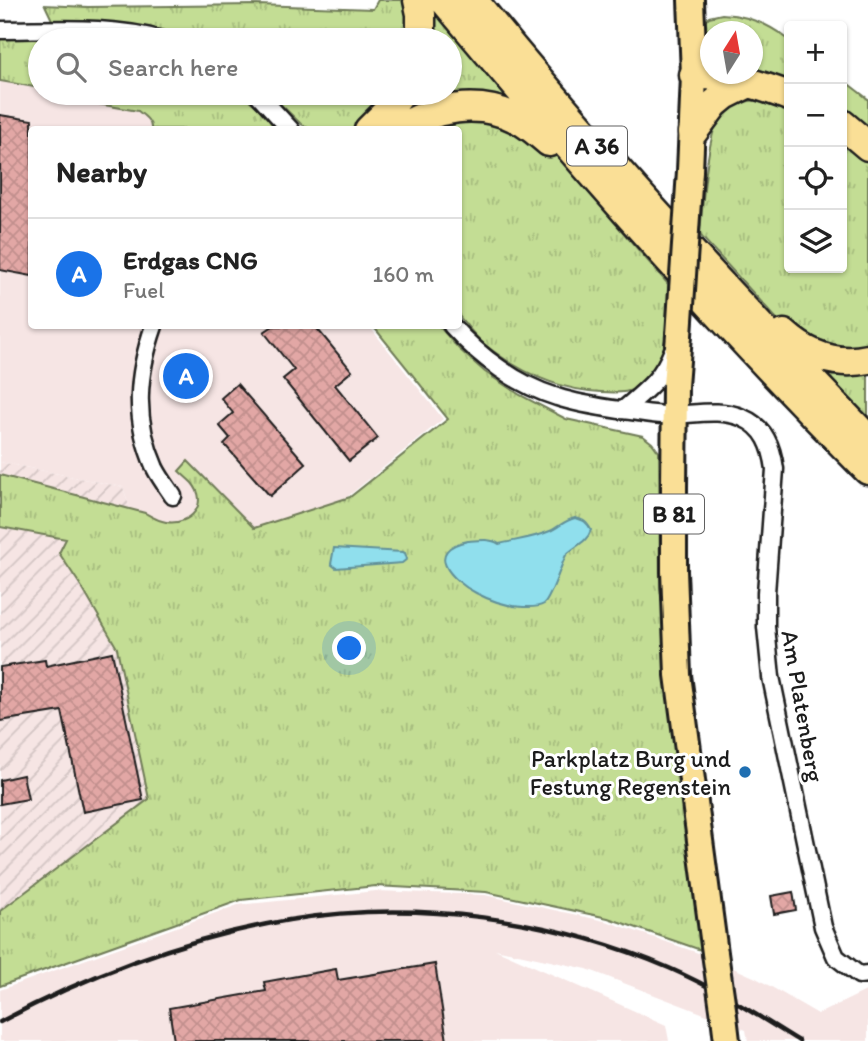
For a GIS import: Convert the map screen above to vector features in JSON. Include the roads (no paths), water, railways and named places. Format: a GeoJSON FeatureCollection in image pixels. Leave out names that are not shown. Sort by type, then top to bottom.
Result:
{"type":"FeatureCollection","features":[{"type":"Feature","properties":{"kind":"highway"},"geometry":{"type":"LineString","coordinates":[[418,0],[421,28]]}},
{"type":"Feature","properties":{"kind":"highway","name":"A 36"},"geometry":{"type":"LineString","coordinates":[[444,0],[565,143],[684,277],[868,470]]}},
{"type":"Feature","properties":{"kind":"highway","name":"A 36"},"geometry":{"type":"LineString","coordinates":[[473,0],[611,162],[758,324],[868,439]]}},
{"type":"Feature","properties":{"kind":"highway"},"geometry":{"type":"LineString","coordinates":[[694,75],[700,75]]}},
{"type":"Feature","properties":{"kind":"highway"},"geometry":{"type":"LineString","coordinates":[[693,132],[714,104],[747,84],[784,95]]}},
{"type":"Feature","properties":{"kind":"highway"},"geometry":{"type":"LineString","coordinates":[[373,126],[392,105]]}},
{"type":"Feature","properties":{"kind":"highway"},"geometry":{"type":"LineString","coordinates":[[404,126],[438,111],[476,107],[518,119],[550,143],[565,143]]}},
{"type":"Feature","properties":{"kind":"highway"},"geometry":{"type":"LineString","coordinates":[[847,128],[868,146]]}},
{"type":"Feature","properties":{"kind":"highway"},"geometry":{"type":"LineString","coordinates":[[758,324],[774,324],[796,345],[822,358],[848,362],[868,359]]}},
{"type":"Feature","properties":{"kind":"main road","name":"B 81"},"geometry":{"type":"LineString","coordinates":[[691,0],[693,132],[676,366],[674,571],[678,675],[727,1041]]}},
{"type":"Feature","properties":{"kind":"street"},"geometry":{"type":"LineString","coordinates":[[0,30],[28,30]]}},
{"type":"Feature","properties":{"kind":"street"},"geometry":{"type":"LineString","coordinates":[[268,105],[287,126]]}},
{"type":"Feature","properties":{"kind":"street"},"geometry":{"type":"LineString","coordinates":[[153,329],[141,372],[139,403],[142,432],[156,470],[173,496]]}},
{"type":"Feature","properties":{"kind":"street","name":"Am Platenberg"},"geometry":{"type":"LineString","coordinates":[[455,329],[499,368],[559,398],[623,410],[675,415],[723,413],[744,418],[763,432],[773,451],[775,469],[766,593],[766,627],[773,689],[823,928],[836,957],[859,975],[868,974]]}},
{"type":"Feature","properties":{"kind":"street"},"geometry":{"type":"LineString","coordinates":[[623,410],[659,378],[679,335]]}},
{"type":"Feature","properties":{"kind":"water"},"geometry":{"type":"Polygon","coordinates":[[[575,518],[585,522],[591,530],[583,541],[566,555],[544,604],[534,607],[517,606],[487,598],[458,581],[446,566],[444,558],[454,545],[476,540],[499,544],[525,539],[550,531],[575,518]]]}},
{"type":"Feature","properties":{"kind":"water"},"geometry":{"type":"Polygon","coordinates":[[[334,548],[403,552],[407,559],[402,563],[336,568],[331,564],[334,548]]]}},
{"type":"Feature","properties":{"kind":"railway"},"geometry":{"type":"LineString","coordinates":[[0,1022],[105,973],[214,936],[289,920],[337,914],[434,913],[531,925],[624,951],[703,984],[799,1041]]}},
{"type":"Feature","properties":{"kind":"place","name":"Erdgas CNG"},"geometry":{"type":"Point","coordinates":[186,376]}},
{"type":"Feature","properties":{"kind":"place","name":"Parkplatz Burg und Festung Regenstein"},"geometry":{"type":"Point","coordinates":[745,772]}}]}
